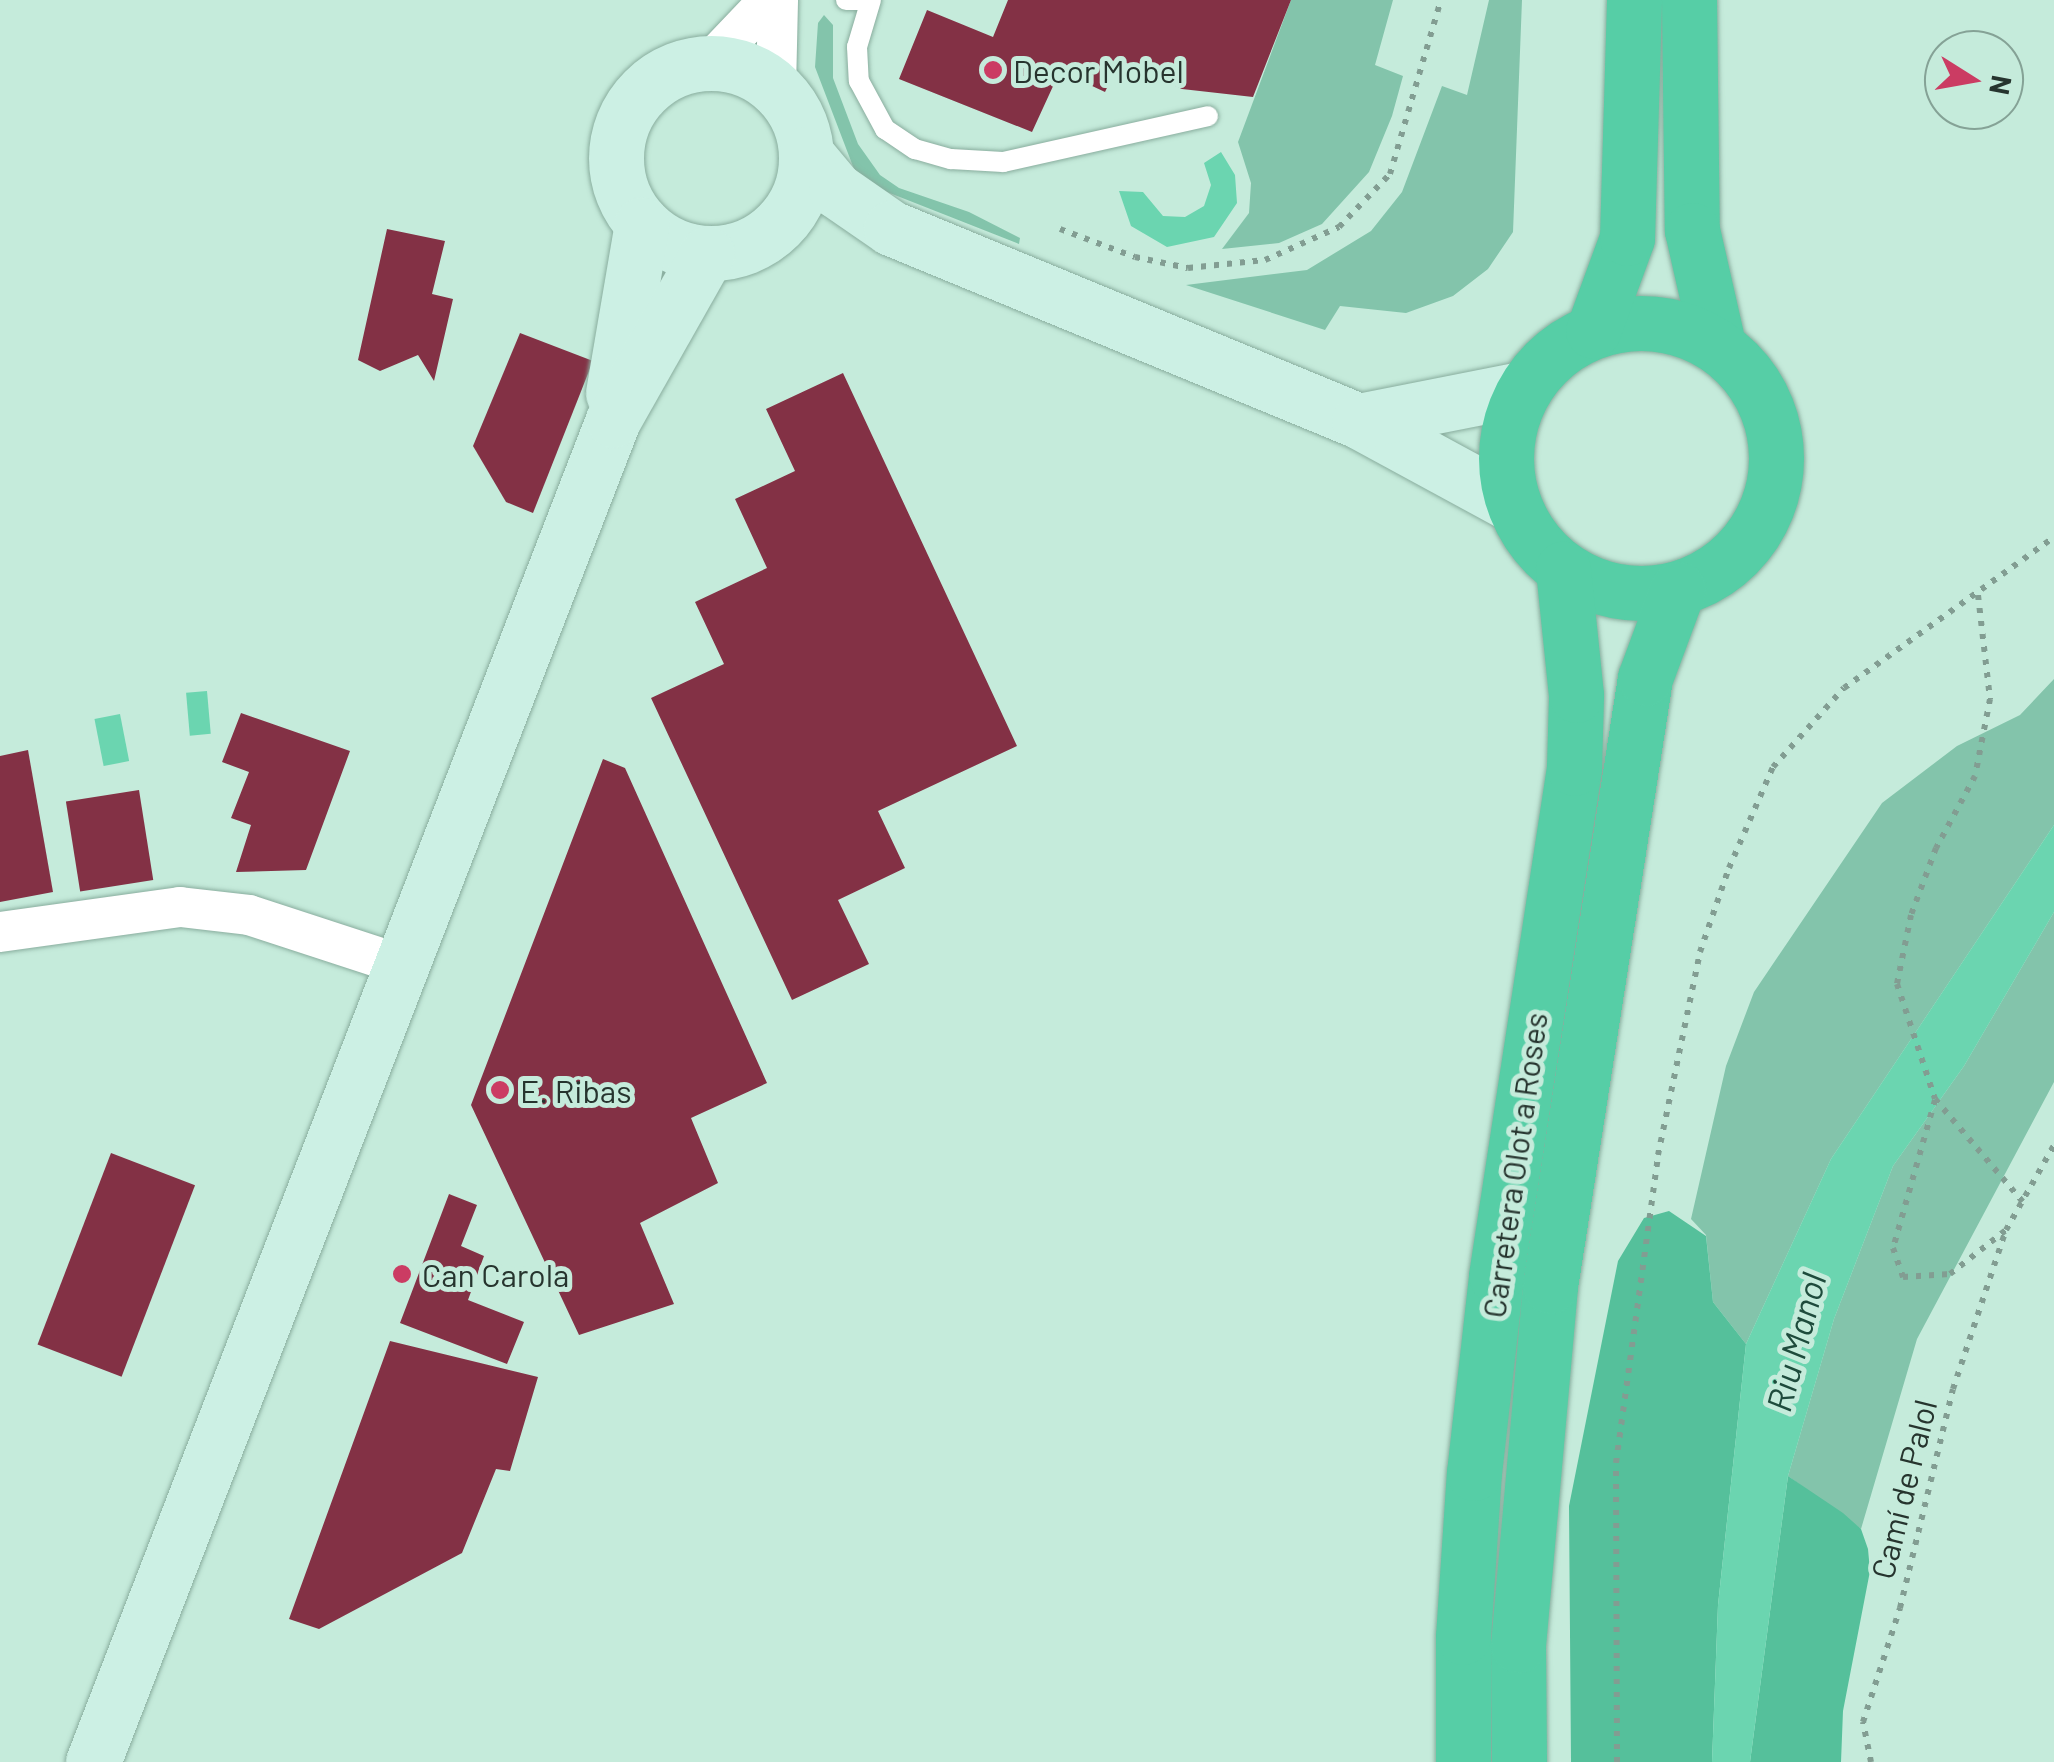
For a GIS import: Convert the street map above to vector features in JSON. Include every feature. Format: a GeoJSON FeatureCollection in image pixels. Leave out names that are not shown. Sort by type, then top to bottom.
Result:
{"type":"FeatureCollection","features":[{"type":"Feature","properties":{"kind":"highway"},"geometry":{"type":"LineString","coordinates":[[1593,332],[1626,238],[1634,0]]}},
{"type":"Feature","properties":{"kind":"highway"},"geometry":{"type":"LineString","coordinates":[[1689,0],[1692,230],[1718,344],[1764,400],[1776,436],[1776,474],[1763,520],[1740,554],[1678,589],[1621,590],[1564,570],[1535,544],[1514,504],[1507,443],[1525,388],[1541,363],[1593,332],[1649,322],[1718,344]]}},
{"type":"Feature","properties":{"kind":"highway","name":"Carretera Olot a Roses"},"geometry":{"type":"LineString","coordinates":[[1463,1762],[1463,1637],[1474,1473],[1496,1276],[1574,768],[1576,696],[1564,570]]}},
{"type":"Feature","properties":{"kind":"highway","name":"Carretera Olot a Roses"},"geometry":{"type":"LineString","coordinates":[[1519,1762],[1522,1590],[1550,1286],[1645,678],[1678,589]]}},
{"type":"Feature","properties":{"kind":"street"},"geometry":{"type":"LineString","coordinates":[[710,62],[746,69],[776,89],[798,118],[806,154],[800,193],[778,226],[746,248],[708,254],[672,245],[642,224],[618,176],[623,121],[658,79],[710,62],[769,0]]}},
{"type":"Feature","properties":{"kind":"street"},"geometry":{"type":"LineString","coordinates":[[776,89],[778,0]]}},
{"type":"Feature","properties":{"kind":"street"},"geometry":{"type":"LineString","coordinates":[[806,154],[836,190],[891,228],[1359,421],[1514,504]]}},
{"type":"Feature","properties":{"kind":"street"},"geometry":{"type":"LineString","coordinates":[[778,226],[823,220],[891,228]]}},
{"type":"Feature","properties":{"kind":"street"},"geometry":{"type":"LineString","coordinates":[[613,420],[642,224]]}},
{"type":"Feature","properties":{"kind":"street"},"geometry":{"type":"LineString","coordinates":[[92,1762],[613,420],[708,254]]}},
{"type":"Feature","properties":{"kind":"street"},"geometry":{"type":"LineString","coordinates":[[1359,421],[1525,388]]}},
{"type":"Feature","properties":{"kind":"street"},"geometry":{"type":"LineString","coordinates":[[0,932],[180,907],[249,915],[402,965]]}},
{"type":"Feature","properties":{"kind":"lane"},"geometry":{"type":"LineString","coordinates":[[846,0],[858,0]]}},
{"type":"Feature","properties":{"kind":"lane"},"geometry":{"type":"LineString","coordinates":[[870,0],[858,48],[859,81],[886,128],[915,149],[951,160],[1003,162],[1208,116]]}},
{"type":"Feature","properties":{"kind":"path"},"geometry":{"type":"LineString","coordinates":[[1060,229],[1135,258],[1188,268],[1266,260],[1339,227],[1390,174],[1441,0]]}},
{"type":"Feature","properties":{"kind":"path"},"geometry":{"type":"LineString","coordinates":[[1616,1762],[1616,1462],[1658,1155],[1700,952],[1773,767],[1844,688],[2054,537]]}},
{"type":"Feature","properties":{"kind":"path"},"geometry":{"type":"LineString","coordinates":[[1978,595],[1990,699],[1975,776],[1936,848],[1910,916],[1897,984],[1935,1099],[2023,1202]]}},
{"type":"Feature","properties":{"kind":"path"},"geometry":{"type":"LineString","coordinates":[[1935,1099],[1894,1248],[1903,1277],[1950,1274],[2006,1230],[2054,1144]]}},
{"type":"Feature","properties":{"kind":"path","name":"Camí de Palol"},"geometry":{"type":"LineString","coordinates":[[1871,1762],[1863,1722],[1900,1608],[1953,1389],[2006,1230]]}},
{"type":"Feature","properties":{"kind":"shaded area"},"geometry":{"type":"Polygon","coordinates":[[[1291,0],[1393,0],[1375,65],[1403,76],[1392,116],[1369,172],[1322,224],[1279,243],[1222,249],[1249,213],[1251,183],[1238,142],[1291,0]]]}},
{"type":"Feature","properties":{"kind":"shaded area"},"geometry":{"type":"Polygon","coordinates":[[[1489,0],[1522,0],[1513,232],[1488,269],[1453,296],[1406,313],[1340,306],[1325,330],[1186,285],[1307,270],[1371,231],[1402,192],[1442,86],[1467,95],[1489,0]]]}},
{"type":"Feature","properties":{"kind":"shaded area"},"geometry":{"type":"Polygon","coordinates":[[[824,15],[833,25],[833,78],[858,144],[880,175],[899,188],[969,212],[1020,238],[1019,244],[882,190],[854,169],[815,67],[818,23],[824,15]]]}},
{"type":"Feature","properties":{"kind":"shaded area"},"geometry":{"type":"Polygon","coordinates":[[[2054,679],[2054,825],[1831,1159],[1746,1344],[1713,1302],[1706,1235],[1691,1219],[1726,1066],[1754,992],[1882,803],[1957,746],[2020,715],[2054,679]]]}},
{"type":"Feature","properties":{"kind":"shaded area"},"geometry":{"type":"Polygon","coordinates":[[[2054,912],[2054,1082],[1917,1339],[1861,1529],[1788,1476],[1834,1319],[1893,1166],[1964,1066],[2054,912]]]}},
{"type":"Feature","properties":{"kind":"shaded area"},"geometry":{"type":"Polygon","coordinates":[[[1669,1211],[1706,1236],[1713,1302],[1746,1344],[1718,1605],[1712,1762],[1571,1762],[1569,1506],[1618,1261],[1644,1218],[1669,1211]]]}},
{"type":"Feature","properties":{"kind":"shaded area"},"geometry":{"type":"Polygon","coordinates":[[[1788,1476],[1861,1529],[1868,1549],[1870,1571],[1843,1711],[1841,1762],[1750,1762],[1788,1476]]]}},
{"type":"Feature","properties":{"kind":"water"},"geometry":{"type":"Polygon","coordinates":[[[1221,152],[1235,175],[1237,203],[1214,237],[1167,247],[1131,226],[1119,191],[1143,192],[1163,216],[1185,217],[1204,206],[1211,185],[1204,163],[1221,152]]]}},
{"type":"Feature","properties":{"kind":"water"},"geometry":{"type":"Polygon","coordinates":[[[207,691],[211,734],[190,736],[186,693],[207,691]]]}},
{"type":"Feature","properties":{"kind":"water"},"geometry":{"type":"Polygon","coordinates":[[[120,714],[129,761],[104,766],[94,719],[120,714]]]}},
{"type":"Feature","properties":{"kind":"water","name":"Riu Manol"},"geometry":{"type":"Polygon","coordinates":[[[2054,825],[2054,912],[1964,1066],[1893,1166],[1834,1319],[1788,1476],[1750,1762],[1712,1762],[1718,1605],[1746,1344],[1831,1159],[2054,825]]]}},
{"type":"Feature","properties":{"kind":"building"},"geometry":{"type":"Polygon","coordinates":[[[1008,0],[1291,0],[1253,97],[1182,89],[1120,60],[1105,92],[1060,71],[1032,132],[899,79],[927,10],[993,37],[1008,0]]]}},
{"type":"Feature","properties":{"kind":"building"},"geometry":{"type":"Polygon","coordinates":[[[387,229],[445,241],[432,294],[453,299],[434,381],[418,355],[380,371],[358,360],[387,229]]]}},
{"type":"Feature","properties":{"kind":"building"},"geometry":{"type":"Polygon","coordinates":[[[520,333],[593,361],[533,513],[506,502],[473,446],[520,333]]]}},
{"type":"Feature","properties":{"kind":"building"},"geometry":{"type":"Polygon","coordinates":[[[843,373],[1017,746],[878,811],[905,868],[838,900],[869,964],[792,1000],[651,698],[724,664],[695,602],[767,568],[735,499],[795,471],[766,409],[843,373]]]}},
{"type":"Feature","properties":{"kind":"building"},"geometry":{"type":"Polygon","coordinates":[[[241,713],[350,751],[306,870],[236,872],[251,825],[231,818],[249,772],[222,762],[241,713]]]}},
{"type":"Feature","properties":{"kind":"building"},"geometry":{"type":"Polygon","coordinates":[[[28,750],[53,892],[0,902],[0,756],[28,750]]]}},
{"type":"Feature","properties":{"kind":"building"},"geometry":{"type":"Polygon","coordinates":[[[603,759],[625,768],[767,1083],[691,1118],[718,1183],[640,1223],[674,1304],[579,1335],[471,1105],[603,759]]]}},
{"type":"Feature","properties":{"kind":"building"},"geometry":{"type":"Polygon","coordinates":[[[139,790],[153,880],[80,891],[66,802],[139,790]]]}},
{"type":"Feature","properties":{"kind":"building"},"geometry":{"type":"Polygon","coordinates":[[[111,1153],[195,1185],[122,1377],[38,1344],[111,1153]]]}},
{"type":"Feature","properties":{"kind":"building"},"geometry":{"type":"Polygon","coordinates":[[[449,1194],[477,1205],[461,1246],[484,1256],[468,1300],[524,1322],[507,1364],[400,1323],[449,1194]]]}},
{"type":"Feature","properties":{"kind":"building"},"geometry":{"type":"Polygon","coordinates":[[[390,1341],[538,1377],[510,1471],[496,1469],[462,1553],[319,1629],[289,1619],[390,1341]]]}},
{"type":"Feature","properties":{"kind":"place","name":"Decor Mobel"},"geometry":{"type":"Point","coordinates":[993,70]}},
{"type":"Feature","properties":{"kind":"place","name":"E. Ribas"},"geometry":{"type":"Point","coordinates":[500,1090]}},
{"type":"Feature","properties":{"kind":"place","name":"Can Carola"},"geometry":{"type":"Point","coordinates":[402,1274]}}]}
